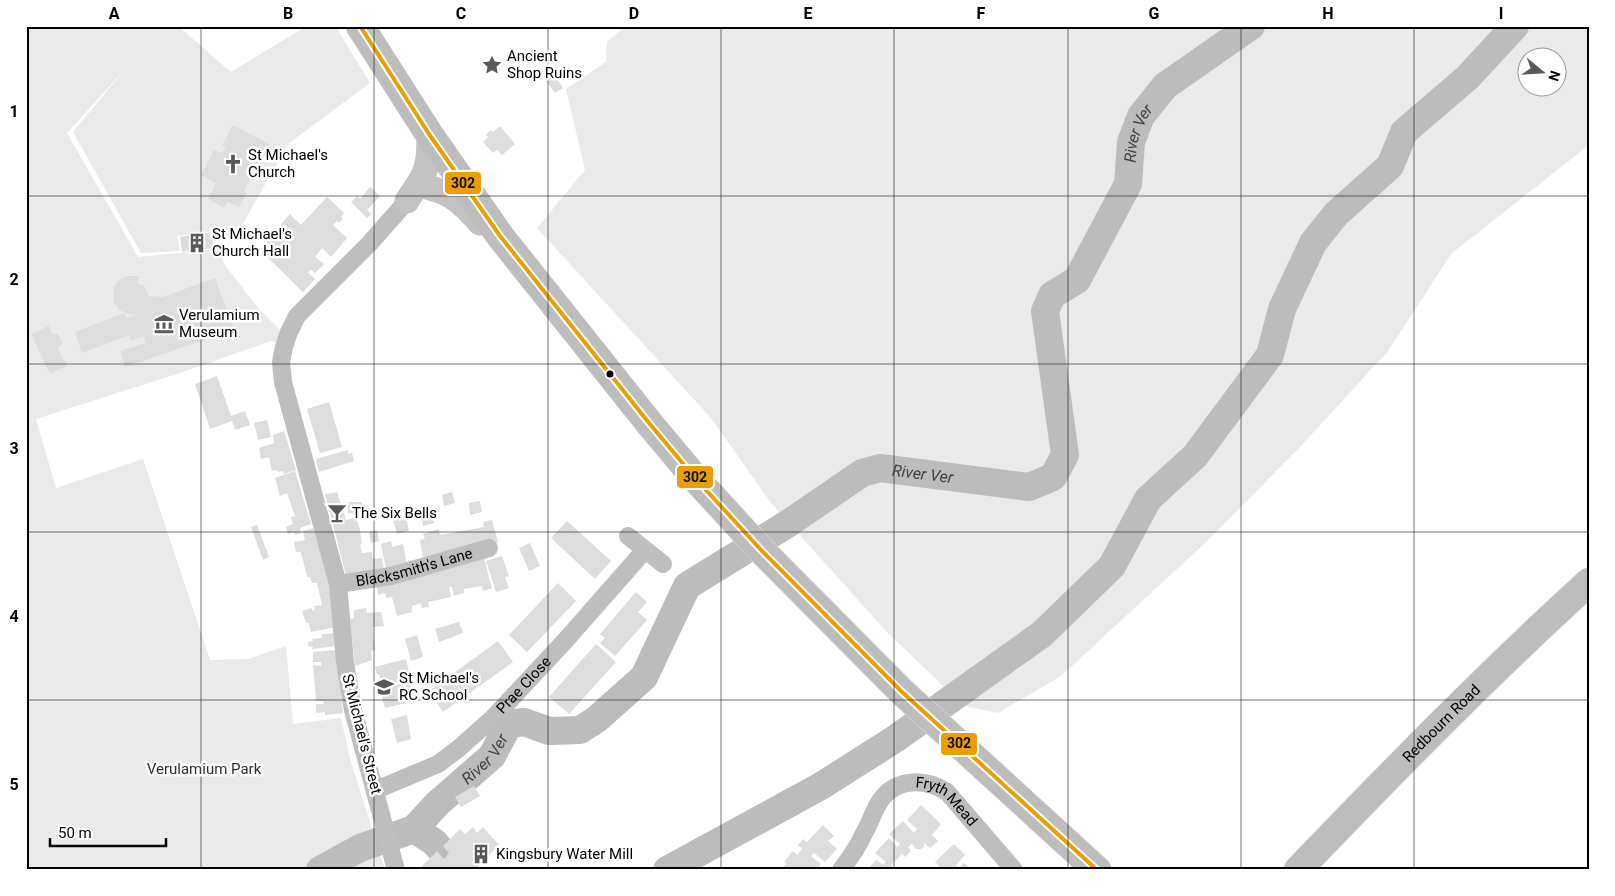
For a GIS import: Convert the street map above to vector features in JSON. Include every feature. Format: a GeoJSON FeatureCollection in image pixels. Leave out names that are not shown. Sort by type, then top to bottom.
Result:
{"type":"FeatureCollection","features":[{"type":"Feature","properties":{"kind":"main road"},"geometry":{"type":"LineString","coordinates":[[360,26],[429,134],[500,236],[649,424],[695,478],[755,544],[901,691],[1097,870]]}},
{"type":"Feature","properties":{"kind":"main road","name":"Redbourn Road"},"geometry":{"type":"LineString","coordinates":[[1298,870],[1410,754],[1534,632],[1589,582]]}},
{"type":"Feature","properties":{"kind":"street"},"geometry":{"type":"LineString","coordinates":[[407,201],[421,180],[425,170],[429,149],[429,134]]}},
{"type":"Feature","properties":{"kind":"street"},"geometry":{"type":"LineString","coordinates":[[407,201],[418,198],[454,169]]}},
{"type":"Feature","properties":{"kind":"street"},"geometry":{"type":"LineString","coordinates":[[430,188],[440,190],[456,198],[464,204],[485,229],[500,236]]}},
{"type":"Feature","properties":{"kind":"street","name":"St Michael's Street"},"geometry":{"type":"LineString","coordinates":[[396,869],[376,790],[364,755],[349,686],[338,584],[285,390],[281,362],[289,332],[297,316],[370,243],[407,201]]}},
{"type":"Feature","properties":{"kind":"street"},"geometry":{"type":"LineString","coordinates":[[628,536],[663,564]]}},
{"type":"Feature","properties":{"kind":"street","name":"Blacksmith's Lane"},"geometry":{"type":"LineString","coordinates":[[338,584],[391,576],[489,548]]}},
{"type":"Feature","properties":{"kind":"street","name":"Prae Close"},"geometry":{"type":"LineString","coordinates":[[376,790],[438,764],[493,718],[564,642],[645,550]]}},
{"type":"Feature","properties":{"kind":"street","name":"Fryth Mead"},"geometry":{"type":"LineString","coordinates":[[841,870],[862,839],[878,804],[888,792],[910,782],[935,784],[947,792],[1014,870]]}},
{"type":"Feature","properties":{"kind":"green space","name":"Verulamium Park"},"geometry":{"type":"Polygon","coordinates":[[[26,26],[178,26],[231,72],[307,26],[335,26],[370,83],[288,144],[232,243],[220,230],[177,236],[180,251],[141,253],[73,132],[126,68],[67,133],[138,257],[220,249],[224,264],[259,309],[279,329],[288,332],[284,344],[271,341],[183,372],[36,419],[56,488],[143,459],[210,660],[248,659],[286,646],[293,724],[341,718],[350,759],[385,869],[26,870],[26,26]]]}},
{"type":"Feature","properties":{"kind":"green space"},"geometry":{"type":"Polygon","coordinates":[[[625,26],[1589,26],[1589,145],[1451,254],[1388,351],[1299,448],[1205,543],[1061,676],[998,713],[964,706],[886,631],[771,503],[711,418],[537,228],[585,170],[566,89],[606,62],[607,42],[625,26]]]}},
{"type":"Feature","properties":{"kind":"building"},"geometry":{"type":"Polygon","coordinates":[[[554,75],[563,88],[555,93],[546,81],[554,75]]]}},
{"type":"Feature","properties":{"kind":"building","name":"St Michael's Church"},"geometry":{"type":"Polygon","coordinates":[[[233,125],[269,144],[244,191],[247,193],[239,207],[227,202],[224,208],[208,199],[216,183],[201,175],[214,150],[222,153],[226,148],[222,146],[233,125]]]}},
{"type":"Feature","properties":{"kind":"building"},"geometry":{"type":"Polygon","coordinates":[[[500,126],[515,144],[502,155],[497,150],[493,153],[483,142],[491,130],[493,132],[500,126]]]}},
{"type":"Feature","properties":{"kind":"building"},"geometry":{"type":"Polygon","coordinates":[[[370,187],[380,196],[367,210],[371,214],[367,218],[351,202],[357,196],[360,199],[370,187]]]}},
{"type":"Feature","properties":{"kind":"building"},"geometry":{"type":"Polygon","coordinates":[[[327,197],[344,213],[341,217],[343,219],[333,225],[347,238],[331,257],[322,248],[315,257],[324,264],[315,273],[311,270],[308,272],[315,279],[303,292],[263,253],[270,245],[264,240],[270,237],[290,214],[301,225],[327,197]]]}},
{"type":"Feature","properties":{"kind":"building","name":"St Michael's Church Hall"},"geometry":{"type":"Polygon","coordinates":[[[212,232],[214,248],[182,252],[180,237],[212,232]]]}},
{"type":"Feature","properties":{"kind":"building","name":"Verulamium Museum"},"geometry":{"type":"Polygon","coordinates":[[[127,276],[139,276],[137,283],[144,286],[149,296],[163,297],[215,278],[234,330],[125,367],[120,351],[146,343],[144,336],[131,341],[129,335],[82,353],[75,332],[124,313],[126,318],[136,315],[119,310],[114,302],[114,287],[119,280],[127,276]]]}},
{"type":"Feature","properties":{"kind":"building"},"geometry":{"type":"Polygon","coordinates":[[[49,326],[53,335],[58,333],[63,344],[57,347],[67,366],[50,374],[31,334],[49,326]]]}},
{"type":"Feature","properties":{"kind":"building"},"geometry":{"type":"Polygon","coordinates":[[[217,376],[231,416],[245,411],[250,425],[235,430],[232,421],[210,429],[195,384],[217,376]]]}},
{"type":"Feature","properties":{"kind":"building"},"geometry":{"type":"Polygon","coordinates":[[[329,402],[342,447],[320,453],[307,409],[329,402]]]}},
{"type":"Feature","properties":{"kind":"building"},"geometry":{"type":"Polygon","coordinates":[[[267,420],[271,437],[258,440],[254,423],[267,420]]]}},
{"type":"Feature","properties":{"kind":"building"},"geometry":{"type":"Polygon","coordinates":[[[284,431],[296,470],[284,474],[283,471],[272,471],[269,457],[261,459],[259,448],[274,443],[273,435],[284,431]]]}},
{"type":"Feature","properties":{"kind":"building"},"geometry":{"type":"Polygon","coordinates":[[[348,450],[348,454],[352,453],[354,461],[319,472],[316,459],[348,450]]]}},
{"type":"Feature","properties":{"kind":"building"},"geometry":{"type":"Polygon","coordinates":[[[295,471],[311,524],[300,528],[301,533],[295,535],[294,532],[288,534],[286,527],[293,524],[291,517],[295,516],[287,493],[280,496],[275,478],[295,471]]]}},
{"type":"Feature","properties":{"kind":"building"},"geometry":{"type":"Polygon","coordinates":[[[337,492],[346,520],[356,517],[360,530],[362,553],[372,552],[373,559],[382,558],[385,575],[347,579],[325,494],[337,492]]]}},
{"type":"Feature","properties":{"kind":"building"},"geometry":{"type":"Polygon","coordinates":[[[452,492],[455,503],[444,506],[442,495],[452,492]]]}},
{"type":"Feature","properties":{"kind":"building"},"geometry":{"type":"Polygon","coordinates":[[[480,501],[482,512],[470,515],[469,503],[480,501]]]}},
{"type":"Feature","properties":{"kind":"building"},"geometry":{"type":"Polygon","coordinates":[[[348,502],[362,502],[361,513],[348,513],[348,502]]]}},
{"type":"Feature","properties":{"kind":"building"},"geometry":{"type":"Polygon","coordinates":[[[431,512],[434,523],[423,526],[421,514],[431,512]]]}},
{"type":"Feature","properties":{"kind":"building"},"geometry":{"type":"Polygon","coordinates":[[[406,516],[409,531],[397,534],[393,519],[406,516]]]}},
{"type":"Feature","properties":{"kind":"building"},"geometry":{"type":"Polygon","coordinates":[[[492,520],[498,542],[423,558],[420,540],[425,539],[423,534],[439,529],[440,535],[484,527],[483,522],[492,520]]]}},
{"type":"Feature","properties":{"kind":"building"},"geometry":{"type":"Polygon","coordinates":[[[567,521],[611,561],[595,579],[551,538],[567,521]]]}},
{"type":"Feature","properties":{"kind":"building"},"geometry":{"type":"Polygon","coordinates":[[[257,525],[269,557],[263,560],[251,527],[257,525]]]}},
{"type":"Feature","properties":{"kind":"building"},"geometry":{"type":"Polygon","coordinates":[[[313,528],[332,588],[336,627],[311,632],[309,623],[306,623],[302,611],[312,608],[312,611],[315,610],[314,606],[322,605],[317,583],[312,583],[310,577],[307,577],[301,552],[296,552],[294,542],[305,540],[303,531],[313,528]]]}},
{"type":"Feature","properties":{"kind":"building"},"geometry":{"type":"Polygon","coordinates":[[[377,530],[379,541],[371,543],[369,532],[377,530]]]}},
{"type":"Feature","properties":{"kind":"building"},"geometry":{"type":"Polygon","coordinates":[[[391,541],[392,547],[403,544],[407,564],[386,569],[381,544],[391,541]]]}},
{"type":"Feature","properties":{"kind":"building"},"geometry":{"type":"Polygon","coordinates":[[[530,543],[540,566],[529,571],[519,548],[530,543]]]}},
{"type":"Feature","properties":{"kind":"building"},"geometry":{"type":"Polygon","coordinates":[[[502,556],[509,576],[505,577],[509,588],[496,592],[486,561],[502,556]]]}},
{"type":"Feature","properties":{"kind":"building"},"geometry":{"type":"Polygon","coordinates":[[[484,558],[492,588],[483,591],[482,586],[464,589],[464,593],[454,596],[452,587],[449,587],[451,597],[428,602],[429,607],[422,608],[421,603],[412,606],[412,612],[397,616],[392,597],[386,598],[385,593],[378,595],[376,584],[484,558]]]}},
{"type":"Feature","properties":{"kind":"building"},"geometry":{"type":"Polygon","coordinates":[[[558,583],[576,601],[527,652],[509,635],[558,583]]]}},
{"type":"Feature","properties":{"kind":"building"},"geometry":{"type":"Polygon","coordinates":[[[636,592],[647,602],[638,612],[647,620],[615,656],[600,643],[605,638],[600,634],[636,592]]]}},
{"type":"Feature","properties":{"kind":"building"},"geometry":{"type":"Polygon","coordinates":[[[366,608],[367,613],[381,612],[384,626],[373,627],[375,650],[371,651],[372,660],[355,666],[350,619],[354,618],[354,610],[366,608]]]}},
{"type":"Feature","properties":{"kind":"building"},"geometry":{"type":"Polygon","coordinates":[[[459,622],[463,633],[439,642],[435,629],[459,622]]]}},
{"type":"Feature","properties":{"kind":"building"},"geometry":{"type":"Polygon","coordinates":[[[335,633],[337,646],[312,649],[313,647],[309,646],[308,642],[313,641],[312,639],[322,638],[322,634],[335,633]]]}},
{"type":"Feature","properties":{"kind":"building"},"geometry":{"type":"Polygon","coordinates":[[[417,635],[423,657],[411,661],[405,639],[417,635]]]}},
{"type":"Feature","properties":{"kind":"building"},"geometry":{"type":"Polygon","coordinates":[[[498,641],[513,662],[443,712],[429,691],[498,641]]]}},
{"type":"Feature","properties":{"kind":"building"},"geometry":{"type":"Polygon","coordinates":[[[596,644],[616,662],[569,714],[549,697],[596,644]]]}},
{"type":"Feature","properties":{"kind":"building"},"geometry":{"type":"Polygon","coordinates":[[[337,650],[343,713],[325,715],[325,712],[316,713],[316,704],[324,704],[323,701],[316,701],[313,665],[321,666],[321,662],[313,662],[313,652],[337,650]]]}},
{"type":"Feature","properties":{"kind":"building"},"geometry":{"type":"Polygon","coordinates":[[[406,659],[416,701],[385,708],[379,674],[377,675],[375,667],[406,659]]]}},
{"type":"Feature","properties":{"kind":"building"},"geometry":{"type":"Polygon","coordinates":[[[407,715],[411,739],[397,743],[391,719],[407,715]]]}},
{"type":"Feature","properties":{"kind":"building"},"geometry":{"type":"Polygon","coordinates":[[[474,786],[480,796],[461,807],[455,797],[474,786]]]}},
{"type":"Feature","properties":{"kind":"building"},"geometry":{"type":"Polygon","coordinates":[[[921,805],[941,824],[932,835],[938,841],[930,848],[924,843],[924,847],[916,849],[912,844],[908,847],[911,851],[905,857],[902,854],[891,865],[897,870],[867,870],[876,860],[883,865],[886,862],[875,853],[889,838],[897,847],[900,844],[889,834],[903,821],[914,833],[917,829],[907,820],[921,805]]]}},
{"type":"Feature","properties":{"kind":"building"},"geometry":{"type":"Polygon","coordinates":[[[823,825],[834,836],[828,841],[837,849],[825,862],[814,853],[811,856],[821,864],[816,870],[780,870],[786,864],[784,862],[793,851],[797,855],[802,849],[798,845],[803,839],[807,842],[823,825]]]}},
{"type":"Feature","properties":{"kind":"building"},"geometry":{"type":"Polygon","coordinates":[[[473,827],[477,833],[483,827],[499,845],[475,870],[426,870],[422,866],[437,851],[444,859],[449,853],[443,846],[460,829],[465,834],[473,827]]]}},
{"type":"Feature","properties":{"kind":"building"},"geometry":{"type":"Polygon","coordinates":[[[954,844],[965,855],[956,865],[959,868],[964,863],[972,870],[938,870],[940,867],[935,862],[954,844]]]}},
{"type":"Feature","properties":{"kind":"waterway","name":"River Ver"},"geometry":{"type":"LineString","coordinates":[[414,829],[437,804],[492,756],[509,724],[524,722],[549,731],[580,730],[597,719],[644,677],[687,586],[789,523],[862,473],[880,468],[1029,487],[1053,477],[1065,455],[1045,311],[1052,295],[1077,280],[1128,184],[1131,142],[1141,116],[1165,86],[1251,26]]}},
{"type":"Feature","properties":{"kind":"waterway","name":"River Ver"},"geometry":{"type":"LineString","coordinates":[[667,870],[821,786],[895,739],[1042,634],[1112,566],[1148,499],[1195,456],[1270,355],[1282,309],[1313,243],[1336,214],[1390,166],[1404,132],[1468,77],[1515,26]]}},
{"type":"Feature","properties":{"kind":"waterway","name":"River Ver"},"geometry":{"type":"LineString","coordinates":[[320,870],[360,848],[414,829],[434,842],[453,864]]}},
{"type":"Feature","properties":{"kind":"transit line","name":"302"},"geometry":{"type":"LineString","coordinates":[[360,26],[429,134],[500,236],[695,478],[762,551],[901,691],[1097,870]]}},
{"type":"Feature","properties":{"kind":"place","name":"Ancient Shop Ruins"},"geometry":{"type":"Point","coordinates":[492,65]}},
{"type":"Feature","properties":{"kind":"place","name":"St Michael's Church"},"geometry":{"type":"Point","coordinates":[233,164]}},
{"type":"Feature","properties":{"kind":"place","name":"St Michael's Church Hall"},"geometry":{"type":"Point","coordinates":[197,243]}},
{"type":"Feature","properties":{"kind":"place","name":"Verulamium Museum"},"geometry":{"type":"Point","coordinates":[164,324]}},
{"type":"Feature","properties":{"kind":"place","name":"The Six Bells"},"geometry":{"type":"Point","coordinates":[337,513]}},
{"type":"Feature","properties":{"kind":"place","name":"St Michael's RC School"},"geometry":{"type":"Point","coordinates":[384,687]}},
{"type":"Feature","properties":{"kind":"place","name":"Kingsbury Water Mill"},"geometry":{"type":"Point","coordinates":[481,854]}}]}
